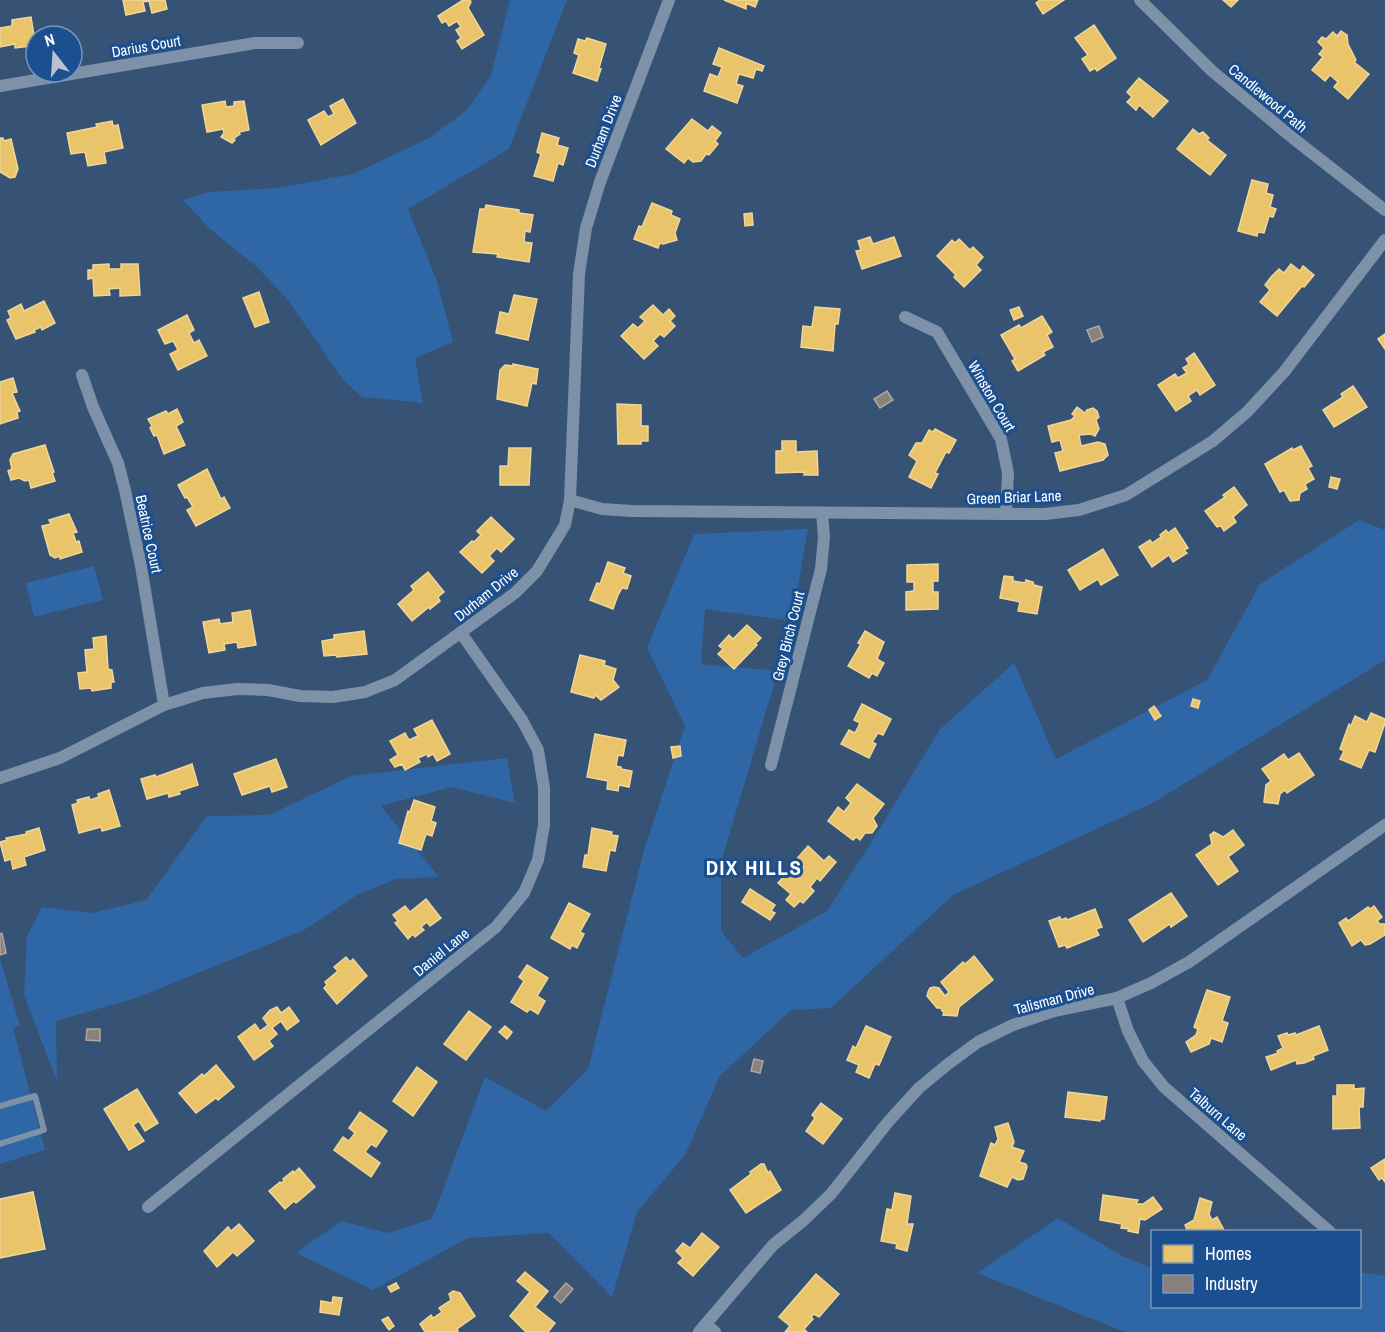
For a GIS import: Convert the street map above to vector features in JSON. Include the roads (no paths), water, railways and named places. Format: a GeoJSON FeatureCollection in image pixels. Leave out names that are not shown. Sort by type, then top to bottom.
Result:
{"type":"FeatureCollection","features":[{"type":"Feature","properties":{"kind":"street","name":"Durham Drive"},"geometry":{"type":"LineString","coordinates":[[0,778],[60,758],[164,705],[202,693],[237,689],[333,697],[365,692],[395,680],[515,593],[537,571],[564,525],[570,500],[579,274],[586,228],[600,183],[669,0]]}},
{"type":"Feature","properties":{"kind":"street","name":"Candlewood Path"},"geometry":{"type":"LineString","coordinates":[[1140,0],[1212,71],[1385,210]]}},
{"type":"Feature","properties":{"kind":"street","name":"Darius Court"},"geometry":{"type":"LineString","coordinates":[[0,86],[255,43],[298,44]]}},
{"type":"Feature","properties":{"kind":"street","name":"Green Briar Lane"},"geometry":{"type":"LineString","coordinates":[[570,500],[602,509],[632,511],[1006,514],[1079,510],[1126,495],[1213,441],[1247,412],[1284,372],[1385,240]]}},
{"type":"Feature","properties":{"kind":"street","name":"Winston Court"},"geometry":{"type":"LineString","coordinates":[[905,317],[937,332],[1001,439],[1008,473],[1006,514]]}},
{"type":"Feature","properties":{"kind":"street","name":"Beatrice Court"},"geometry":{"type":"LineString","coordinates":[[82,375],[93,407],[118,463],[125,490],[141,566],[164,705]]}},
{"type":"Feature","properties":{"kind":"street","name":"Grey Birch Court"},"geometry":{"type":"LineString","coordinates":[[771,765],[821,569],[824,537],[822,513]]}},
{"type":"Feature","properties":{"kind":"street","name":"Daniel Lane"},"geometry":{"type":"LineString","coordinates":[[148,1207],[496,927],[524,893],[537,860],[544,825],[544,788],[538,750],[522,720],[461,633]]}},
{"type":"Feature","properties":{"kind":"street","name":"Talisman Drive"},"geometry":{"type":"LineString","coordinates":[[707,1329],[773,1245],[831,1194],[888,1122],[919,1088],[948,1064],[978,1042],[1013,1025],[1054,1011],[1117,998],[1151,983],[1189,962],[1385,825]]}},
{"type":"Feature","properties":{"kind":"street","name":"Talburn Lane"},"geometry":{"type":"LineString","coordinates":[[1117,998],[1128,1031],[1143,1061],[1164,1087],[1328,1230]]}},
{"type":"Feature","properties":{"kind":"lane"},"geometry":{"type":"LineString","coordinates":[[0,1106],[35,1096],[44,1130],[0,1144]]}},
{"type":"Feature","properties":{"kind":"district","name":"DIX HILLS"},"geometry":{"type":"Point","coordinates":[754,867]}}]}
